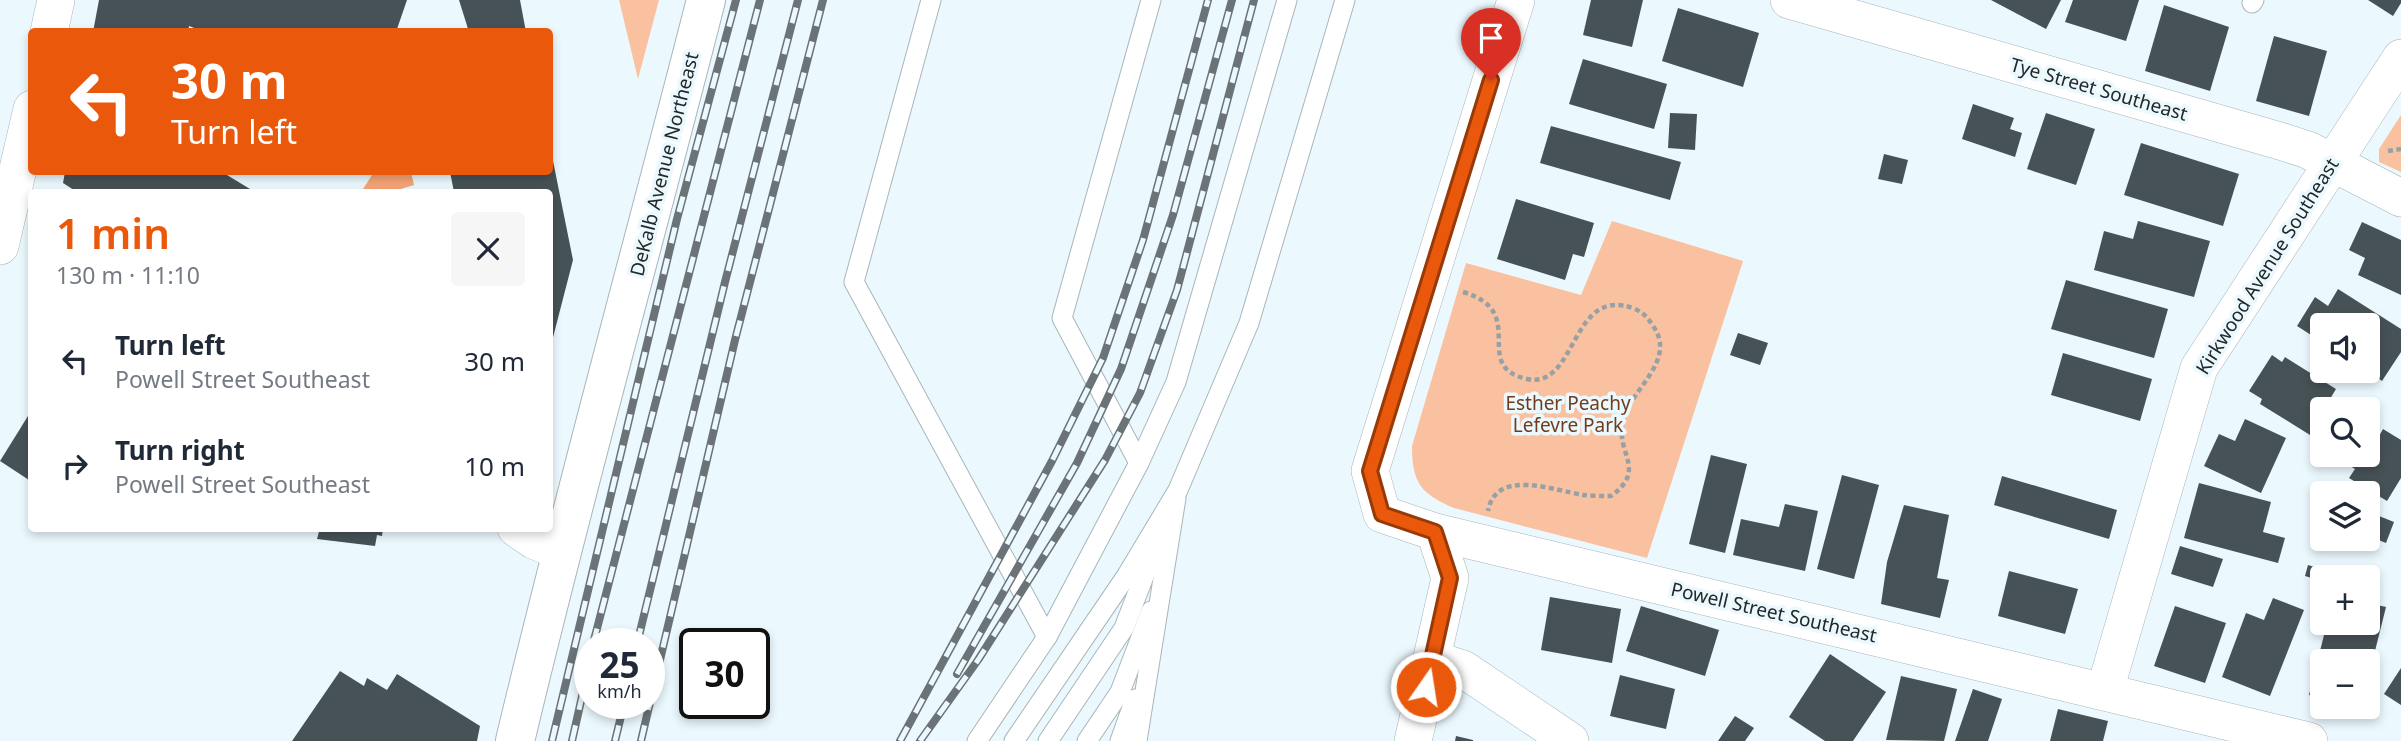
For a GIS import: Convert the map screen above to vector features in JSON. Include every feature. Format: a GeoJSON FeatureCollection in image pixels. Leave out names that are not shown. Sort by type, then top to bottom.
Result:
{"type":"FeatureCollection","features":[{"type":"Feature","properties":{"kind":"main road","name":"DeKalb Avenue Northeast"},"geometry":{"type":"LineString","coordinates":[[515,741],[560,551],[622,327],[706,0]]}},
{"type":"Feature","properties":{"kind":"street"},"geometry":{"type":"LineString","coordinates":[[50,28],[56,0]]}},
{"type":"Feature","properties":{"kind":"street","name":"Powell Street Southeast"},"geometry":{"type":"LineString","coordinates":[[1516,0],[1402,375],[1370,471],[1382,514],[1435,532],[2105,690],[2309,741]]}},
{"type":"Feature","properties":{"kind":"street","name":"Tye Street Southeast"},"geometry":{"type":"LineString","coordinates":[[1789,0],[2280,141],[2332,163],[2401,198]]}},
{"type":"Feature","properties":{"kind":"street","name":"Kirkwood Avenue Southeast"},"geometry":{"type":"LineString","coordinates":[[2105,690],[2199,368],[2401,58]]}},
{"type":"Feature","properties":{"kind":"street"},"geometry":{"type":"LineString","coordinates":[[0,246],[28,128]]}},
{"type":"Feature","properties":{"kind":"street"},"geometry":{"type":"LineString","coordinates":[[522,532],[533,540],[560,551]]}},
{"type":"Feature","properties":{"kind":"street"},"geometry":{"type":"LineString","coordinates":[[1413,741],[1450,578],[1435,532]]}},
{"type":"Feature","properties":{"kind":"street"},"geometry":{"type":"LineString","coordinates":[[1432,659],[1462,669],[1570,741]]}},
{"type":"Feature","properties":{"kind":"lane"},"geometry":{"type":"LineString","coordinates":[[931,0],[854,282],[1047,637]]}},
{"type":"Feature","properties":{"kind":"lane"},"geometry":{"type":"LineString","coordinates":[[1139,463],[1062,318],[1151,0]]}},
{"type":"Feature","properties":{"kind":"lane"},"geometry":{"type":"LineString","coordinates":[[977,741],[1047,637],[1139,463],[1176,382],[1287,0]]}},
{"type":"Feature","properties":{"kind":"lane"},"geometry":{"type":"LineString","coordinates":[[1048,741],[1124,628],[1178,490],[1249,323],[1345,0]]}},
{"type":"Feature","properties":{"kind":"lane"},"geometry":{"type":"LineString","coordinates":[[1135,741],[1178,490]]}},
{"type":"Feature","properties":{"kind":"lane"},"geometry":{"type":"LineString","coordinates":[[1014,741],[1127,575],[1178,490]]}},
{"type":"Feature","properties":{"kind":"lane"},"geometry":{"type":"LineString","coordinates":[[1087,741],[1120,692],[1166,570]]}},
{"type":"Feature","properties":{"kind":"lane"},"geometry":{"type":"LineString","coordinates":[[1120,741],[1153,646]]}},
{"type":"Feature","properties":{"kind":"path"},"geometry":{"type":"LineString","coordinates":[[1479,296],[1494,309],[1498,320],[1498,354],[1503,363],[1528,379],[1544,378],[1555,371],[1585,321],[1598,309],[1614,305],[1632,308],[1644,314],[1657,331],[1661,345],[1655,365],[1623,417],[1622,438],[1631,469],[1625,486],[1611,496],[1516,484],[1499,491],[1490,502],[1487,520]]}},
{"type":"Feature","properties":{"kind":"green space"},"geometry":{"type":"Polygon","coordinates":[[[619,0],[659,0],[638,79],[619,0]]]}},
{"type":"Feature","properties":{"kind":"green space"},"geometry":{"type":"Polygon","coordinates":[[[2401,115],[2401,172],[2379,162],[2379,149],[2401,115]]]}},
{"type":"Feature","properties":{"kind":"green space","name":"Esther Peachy Lefevre Park"},"geometry":{"type":"Polygon","coordinates":[[[1612,221],[1743,261],[1647,558],[1454,508],[1426,492],[1417,478],[1412,459],[1412,446],[1466,263],[1581,295],[1612,221]]]}},
{"type":"Feature","properties":{"kind":"shaded area"},"geometry":{"type":"Polygon","coordinates":[[[372,175],[412,175],[414,185],[401,189],[363,189],[372,175]]]}},
{"type":"Feature","properties":{"kind":"building"},"geometry":{"type":"Polygon","coordinates":[[[99,0],[407,0],[397,28],[94,28],[99,0]]]}},
{"type":"Feature","properties":{"kind":"building"},"geometry":{"type":"Polygon","coordinates":[[[459,0],[520,0],[525,28],[468,28],[459,0]]]}},
{"type":"Feature","properties":{"kind":"building"},"geometry":{"type":"Polygon","coordinates":[[[1591,0],[1643,0],[1632,47],[1583,35],[1591,0]]]}},
{"type":"Feature","properties":{"kind":"building"},"geometry":{"type":"Polygon","coordinates":[[[1991,0],[2061,0],[2046,29],[1991,0]]]}},
{"type":"Feature","properties":{"kind":"building"},"geometry":{"type":"Polygon","coordinates":[[[2073,0],[2139,0],[2126,41],[2065,22],[2073,0]]]}},
{"type":"Feature","properties":{"kind":"building"},"geometry":{"type":"Polygon","coordinates":[[[2368,0],[2401,0],[2401,3],[2393,16],[2368,0]]]}},
{"type":"Feature","properties":{"kind":"building"},"geometry":{"type":"Polygon","coordinates":[[[2164,5],[2229,27],[2210,91],[2145,71],[2164,5]]]}},
{"type":"Feature","properties":{"kind":"building"},"geometry":{"type":"Polygon","coordinates":[[[1678,8],[1759,33],[1743,87],[1662,61],[1678,8]]]}},
{"type":"Feature","properties":{"kind":"building"},"geometry":{"type":"Polygon","coordinates":[[[2274,36],[2327,51],[2309,116],[2256,101],[2274,36]]]}},
{"type":"Feature","properties":{"kind":"building"},"geometry":{"type":"Polygon","coordinates":[[[1583,59],[1667,84],[1654,129],[1569,104],[1583,59]]]}},
{"type":"Feature","properties":{"kind":"building"},"geometry":{"type":"Polygon","coordinates":[[[1973,104],[2014,118],[2010,129],[2022,133],[2015,157],[1962,139],[1973,104]]]}},
{"type":"Feature","properties":{"kind":"building"},"geometry":{"type":"Polygon","coordinates":[[[1670,113],[1697,114],[1695,150],[1668,148],[1670,113]]]}},
{"type":"Feature","properties":{"kind":"building"},"geometry":{"type":"Polygon","coordinates":[[[2046,113],[2095,129],[2076,185],[2027,169],[2046,113]]]}},
{"type":"Feature","properties":{"kind":"building"},"geometry":{"type":"Polygon","coordinates":[[[1551,126],[1681,162],[1670,200],[1540,163],[1551,126]]]}},
{"type":"Feature","properties":{"kind":"building"},"geometry":{"type":"Polygon","coordinates":[[[2141,143],[2239,174],[2223,226],[2124,195],[2141,143]]]}},
{"type":"Feature","properties":{"kind":"building"},"geometry":{"type":"Polygon","coordinates":[[[1884,154],[1908,160],[1902,184],[1878,179],[1884,154]]]}},
{"type":"Feature","properties":{"kind":"building"},"geometry":{"type":"Polygon","coordinates":[[[553,161],[573,260],[553,337],[553,189],[453,189],[451,175],[553,175],[553,161]]]}},
{"type":"Feature","properties":{"kind":"building"},"geometry":{"type":"Polygon","coordinates":[[[64,175],[227,175],[250,189],[72,189],[63,183],[64,175]]]}},
{"type":"Feature","properties":{"kind":"building"},"geometry":{"type":"Polygon","coordinates":[[[1516,199],[1594,223],[1584,257],[1573,254],[1565,280],[1497,259],[1516,199]]]}},
{"type":"Feature","properties":{"kind":"building"},"geometry":{"type":"Polygon","coordinates":[[[2138,221],[2210,241],[2194,297],[2094,270],[2104,231],[2133,239],[2138,221]]]}},
{"type":"Feature","properties":{"kind":"building"},"geometry":{"type":"Polygon","coordinates":[[[2362,222],[2401,240],[2401,295],[2358,275],[2365,258],[2349,250],[2362,222]]]}},
{"type":"Feature","properties":{"kind":"building"},"geometry":{"type":"Polygon","coordinates":[[[2066,280],[2168,309],[2154,358],[2051,329],[2066,280]]]}},
{"type":"Feature","properties":{"kind":"building"},"geometry":{"type":"Polygon","coordinates":[[[2338,289],[2376,313],[2310,313],[2310,334],[2297,326],[2315,297],[2328,306],[2338,289]]]}},
{"type":"Feature","properties":{"kind":"building"},"geometry":{"type":"Polygon","coordinates":[[[2380,316],[2401,329],[2401,352],[2382,381],[2380,316]]]}},
{"type":"Feature","properties":{"kind":"building"},"geometry":{"type":"Polygon","coordinates":[[[1738,333],[1768,343],[1760,365],[1730,355],[1738,333]]]}},
{"type":"Feature","properties":{"kind":"building"},"geometry":{"type":"Polygon","coordinates":[[[2063,353],[2152,379],[2140,421],[2051,395],[2063,353]]]}},
{"type":"Feature","properties":{"kind":"building"},"geometry":{"type":"Polygon","coordinates":[[[2272,355],[2282,362],[2285,357],[2310,373],[2310,383],[2326,383],[2336,389],[2331,397],[2310,397],[2310,435],[2260,404],[2262,399],[2249,391],[2272,355]]]}},
{"type":"Feature","properties":{"kind":"building"},"geometry":{"type":"Polygon","coordinates":[[[28,416],[28,479],[0,461],[28,416]]]}},
{"type":"Feature","properties":{"kind":"building"},"geometry":{"type":"Polygon","coordinates":[[[2245,419],[2286,438],[2261,493],[2204,466],[2219,434],[2235,441],[2245,419]]]}},
{"type":"Feature","properties":{"kind":"building"},"geometry":{"type":"Polygon","coordinates":[[[2383,429],[2401,440],[2401,478],[2387,501],[2380,497],[2380,481],[2354,481],[2349,478],[2355,469],[2352,467],[2380,467],[2380,434],[2383,429]]]}},
{"type":"Feature","properties":{"kind":"building"},"geometry":{"type":"Polygon","coordinates":[[[1711,455],[1747,464],[1725,553],[1689,544],[1711,455]]]}},
{"type":"Feature","properties":{"kind":"building"},"geometry":{"type":"Polygon","coordinates":[[[1842,475],[1879,485],[1854,579],[1817,569],[1842,475]]]}},
{"type":"Feature","properties":{"kind":"building"},"geometry":{"type":"Polygon","coordinates":[[[2002,476],[2117,510],[2109,539],[1994,505],[2002,476]]]}},
{"type":"Feature","properties":{"kind":"building"},"geometry":{"type":"Polygon","coordinates":[[[2199,483],[2271,502],[2263,532],[2285,538],[2278,563],[2184,538],[2199,483]]]}},
{"type":"Feature","properties":{"kind":"building"},"geometry":{"type":"Polygon","coordinates":[[[1785,504],[1818,511],[1805,571],[1733,555],[1741,519],[1779,527],[1785,504]]]}},
{"type":"Feature","properties":{"kind":"building"},"geometry":{"type":"Polygon","coordinates":[[[1904,505],[1949,515],[1937,578],[1949,580],[1940,618],[1881,604],[1887,562],[1904,505]]]}},
{"type":"Feature","properties":{"kind":"building"},"geometry":{"type":"Polygon","coordinates":[[[2380,516],[2394,522],[2386,543],[2380,541],[2380,516]]]}},
{"type":"Feature","properties":{"kind":"building"},"geometry":{"type":"Polygon","coordinates":[[[319,532],[382,532],[382,536],[377,535],[375,546],[317,539],[319,532]]]}},
{"type":"Feature","properties":{"kind":"building"},"geometry":{"type":"Polygon","coordinates":[[[2180,546],[2223,559],[2213,587],[2171,574],[2180,546]]]}},
{"type":"Feature","properties":{"kind":"building"},"geometry":{"type":"Polygon","coordinates":[[[2308,565],[2310,566],[2310,577],[2305,576],[2308,565]]]}},
{"type":"Feature","properties":{"kind":"building"},"geometry":{"type":"Polygon","coordinates":[[[2009,571],[2078,589],[2065,634],[1998,616],[2009,571]]]}},
{"type":"Feature","properties":{"kind":"building"},"geometry":{"type":"Polygon","coordinates":[[[1550,597],[1621,609],[1612,663],[1541,650],[1550,597]]]}},
{"type":"Feature","properties":{"kind":"building"},"geometry":{"type":"Polygon","coordinates":[[[2273,598],[2304,610],[2270,696],[2222,677],[2246,613],[2264,620],[2273,598]]]}},
{"type":"Feature","properties":{"kind":"building"},"geometry":{"type":"Polygon","coordinates":[[[1641,606],[1719,630],[1705,676],[1626,651],[1641,606]]]}},
{"type":"Feature","properties":{"kind":"building"},"geometry":{"type":"Polygon","coordinates":[[[2175,606],[2226,623],[2205,683],[2154,666],[2175,606]]]}},
{"type":"Feature","properties":{"kind":"building"},"geometry":{"type":"Polygon","coordinates":[[[2380,606],[2386,607],[2380,631],[2380,606]]]}},
{"type":"Feature","properties":{"kind":"building"},"geometry":{"type":"Polygon","coordinates":[[[2324,635],[2379,635],[2376,649],[2320,649],[2324,635]]]}},
{"type":"Feature","properties":{"kind":"building"},"geometry":{"type":"Polygon","coordinates":[[[1830,654],[1886,692],[1853,741],[1825,741],[1789,717],[1830,654]]]}},
{"type":"Feature","properties":{"kind":"building"},"geometry":{"type":"Polygon","coordinates":[[[2401,668],[2401,705],[2384,694],[2401,668]]]}},
{"type":"Feature","properties":{"kind":"building"},"geometry":{"type":"Polygon","coordinates":[[[340,671],[364,686],[367,678],[387,690],[397,674],[480,726],[477,741],[292,741],[340,671]]]}},
{"type":"Feature","properties":{"kind":"building"},"geometry":{"type":"Polygon","coordinates":[[[1620,675],[1675,689],[1666,729],[1610,716],[1620,675]]]}},
{"type":"Feature","properties":{"kind":"building"},"geometry":{"type":"Polygon","coordinates":[[[1901,676],[1957,689],[1944,741],[1886,740],[1901,676]]]}},
{"type":"Feature","properties":{"kind":"building"},"geometry":{"type":"Polygon","coordinates":[[[1973,689],[2002,699],[1988,741],[1955,741],[1973,689]]]}},
{"type":"Feature","properties":{"kind":"building"},"geometry":{"type":"Polygon","coordinates":[[[2058,709],[2108,721],[2103,741],[2050,741],[2058,709]]]}},
{"type":"Feature","properties":{"kind":"building"},"geometry":{"type":"Polygon","coordinates":[[[1735,716],[1754,728],[1745,741],[1718,741],[1735,716]]]}},
{"type":"Feature","properties":{"kind":"building"},"geometry":{"type":"Polygon","coordinates":[[[1456,736],[1473,740],[1473,741],[1455,741],[1456,736]]]}},
{"type":"Feature","properties":{"kind":"railway"},"geometry":{"type":"LineString","coordinates":[[552,741],[677,219],[736,0]]}},
{"type":"Feature","properties":{"kind":"railway"},"geometry":{"type":"LineString","coordinates":[[597,628],[760,0]]}},
{"type":"Feature","properties":{"kind":"railway"},"geometry":{"type":"LineString","coordinates":[[641,628],[725,282],[798,0]]}},
{"type":"Feature","properties":{"kind":"railway"},"geometry":{"type":"LineString","coordinates":[[641,741],[735,340],[823,0]]}},
{"type":"Feature","properties":{"kind":"railway"},"geometry":{"type":"LineString","coordinates":[[900,741],[1052,461],[1103,358],[1143,240],[1208,0]]}},
{"type":"Feature","properties":{"kind":"railway"},"geometry":{"type":"LineString","coordinates":[[957,674],[1077,463],[1121,369],[1173,215],[1232,0]]}},
{"type":"Feature","properties":{"kind":"railway"},"geometry":{"type":"LineString","coordinates":[[920,741],[978,660],[1105,460],[1140,393],[1177,290],[1254,0]]}},
{"type":"Feature","properties":{"kind":"railway"},"geometry":{"type":"LineString","coordinates":[[572,741],[577,719]]}},
{"type":"Feature","properties":{"kind":"railway"},"geometry":{"type":"LineString","coordinates":[[615,741],[620,719]]}},
{"type":"Feature","properties":{"kind":"route"},"geometry":{"type":"LineString","coordinates":[[1426,687],[1450,578],[1435,532],[1382,514],[1370,471],[1402,375],[1491,80]]}}]}
